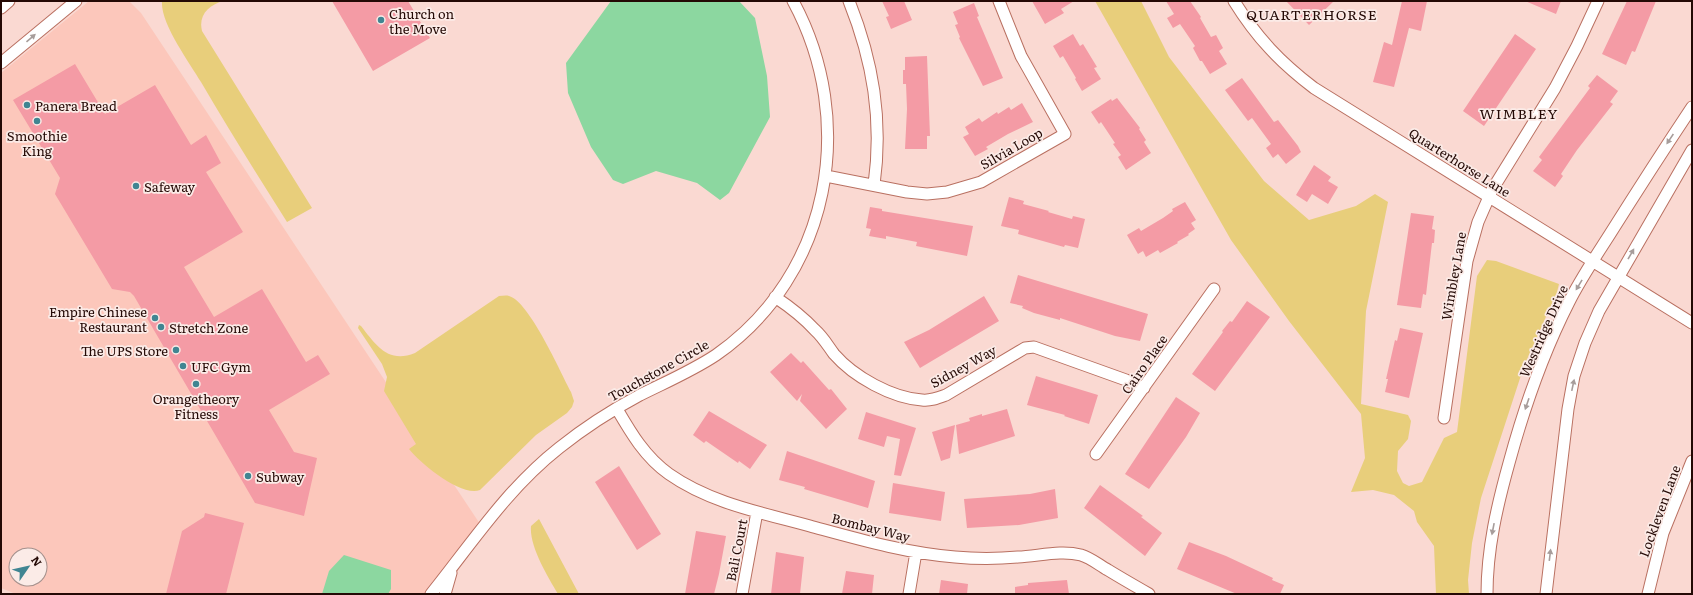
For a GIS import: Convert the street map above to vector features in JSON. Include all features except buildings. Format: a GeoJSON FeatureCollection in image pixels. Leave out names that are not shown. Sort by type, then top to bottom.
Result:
{"type":"FeatureCollection","features":[{"type":"Feature","properties":{"kind":"street"},"geometry":{"type":"LineString","coordinates":[[1,8],[9,1]]}},
{"type":"Feature","properties":{"kind":"street"},"geometry":{"type":"LineString","coordinates":[[1,64],[76,1]]}},
{"type":"Feature","properties":{"kind":"street","name":"Touchstone Circle"},"geometry":{"type":"LineString","coordinates":[[431,594],[452,569],[487,521],[529,474],[559,448],[617,409],[691,371],[716,355],[740,336],[775,297],[787,281],[811,232],[820,203],[826,176],[828,118],[822,76],[809,35],[793,1]]}},
{"type":"Feature","properties":{"kind":"street"},"geometry":{"type":"LineString","coordinates":[[848,1],[867,52],[875,92],[878,138],[874,185]]}},
{"type":"Feature","properties":{"kind":"street","name":"Silvia Loop"},"geometry":{"type":"LineString","coordinates":[[826,176],[927,194],[963,189],[981,182],[1065,134],[1021,56],[999,1]]}},
{"type":"Feature","properties":{"kind":"street","name":"Quarterhorse Lane"},"geometry":{"type":"LineString","coordinates":[[1234,1],[1249,25],[1266,47],[1290,70],[1314,88],[1692,323]]}},
{"type":"Feature","properties":{"kind":"street","name":"Wimbley Lane"},"geometry":{"type":"LineString","coordinates":[[1444,418],[1468,255],[1478,222],[1488,196],[1554,88],[1577,46],[1598,1]]}},
{"type":"Feature","properties":{"kind":"street","name":"Westridge Drive"},"geometry":{"type":"LineString","coordinates":[[1487,594],[1493,531],[1499,498],[1519,427],[1552,339],[1570,301],[1593,262],[1692,107]]}},
{"type":"Feature","properties":{"kind":"street"},"geometry":{"type":"LineString","coordinates":[[1546,594],[1568,409],[1574,376],[1593,324],[1618,277],[1692,150]]}},
{"type":"Feature","properties":{"kind":"street","name":"Cairo Place"},"geometry":{"type":"LineString","coordinates":[[1096,454],[1214,289]]}},
{"type":"Feature","properties":{"kind":"street","name":"Sidney Way"},"geometry":{"type":"LineString","coordinates":[[775,297],[799,314],[817,331],[835,355],[850,369],[874,384],[922,400],[934,399],[946,395],[1025,348],[1034,347],[1126,380],[1144,388]]}},
{"type":"Feature","properties":{"kind":"street","name":"Bombay Way"},"geometry":{"type":"LineString","coordinates":[[617,409],[638,444],[669,474],[689,486],[758,512],[867,542],[916,552],[954,557],[993,558],[1070,552],[1094,561],[1149,594]]}},
{"type":"Feature","properties":{"kind":"street","name":"Lockleven Lane"},"geometry":{"type":"LineString","coordinates":[[1648,594],[1663,533],[1692,462]]}},
{"type":"Feature","properties":{"kind":"street","name":"Bali Court"},"geometry":{"type":"LineString","coordinates":[[742,594],[758,512]]}},
{"type":"Feature","properties":{"kind":"street"},"geometry":{"type":"LineString","coordinates":[[908,594],[916,552]]}},
{"type":"Feature","properties":{"kind":"street","name":"Touchstone Circle"},"geometry":{"type":"LineString","coordinates":[[445,594],[452,569]]}},
{"type":"Feature","properties":{"kind":"shaded area"},"geometry":{"type":"Polygon","coordinates":[[[89,1],[129,1],[141,13],[482,527],[432,594],[16,594],[1,588],[1,73],[89,1]]]}},
{"type":"Feature","properties":{"kind":"shaded area"},"geometry":{"type":"Polygon","coordinates":[[[162,1],[223,1],[209,8],[203,16],[201,25],[202,31],[312,208],[287,222],[177,43],[166,20],[162,1]]]}},
{"type":"Feature","properties":{"kind":"shaded area"},"geometry":{"type":"Polygon","coordinates":[[[611,1],[739,1],[755,18],[767,76],[770,117],[729,193],[720,200],[697,183],[656,171],[623,184],[613,180],[591,147],[568,93],[566,63],[611,1]]]}},
{"type":"Feature","properties":{"kind":"shaded area"},"geometry":{"type":"Polygon","coordinates":[[[1095,1],[1141,1],[1169,57],[1264,181],[1309,220],[1356,206],[1375,194],[1388,202],[1366,311],[1361,404],[1408,415],[1411,421],[1408,439],[1398,451],[1397,471],[1403,483],[1409,486],[1422,482],[1444,438],[1457,432],[1477,276],[1487,260],[1496,261],[1559,284],[1557,292],[1524,366],[1481,498],[1472,543],[1468,580],[1469,594],[1436,594],[1434,546],[1417,522],[1414,511],[1394,495],[1373,490],[1351,492],[1365,458],[1361,414],[1289,321],[1231,240],[1095,1]]]}},
{"type":"Feature","properties":{"kind":"shaded area"},"geometry":{"type":"Polygon","coordinates":[[[499,296],[509,296],[517,301],[526,310],[544,339],[571,392],[574,401],[572,407],[567,413],[536,435],[480,490],[472,491],[463,489],[442,478],[422,463],[409,449],[416,444],[384,391],[387,377],[382,364],[358,328],[359,325],[361,326],[372,340],[384,351],[397,356],[406,356],[415,353],[499,296]]]}},
{"type":"Feature","properties":{"kind":"shaded area"},"geometry":{"type":"Polygon","coordinates":[[[539,519],[579,594],[558,594],[545,570],[536,552],[531,534],[531,526],[539,519]]]}},
{"type":"Feature","properties":{"kind":"shaded area"},"geometry":{"type":"Polygon","coordinates":[[[344,555],[391,570],[391,589],[388,594],[322,594],[329,571],[344,555]]]}},
{"type":"Feature","properties":{"kind":"place","name":"Church on the Move"},"geometry":{"type":"Point","coordinates":[381,20]}},
{"type":"Feature","properties":{"kind":"place","name":"Panera Bread"},"geometry":{"type":"Point","coordinates":[27,105]}},
{"type":"Feature","properties":{"kind":"place","name":"Smoothie King"},"geometry":{"type":"Point","coordinates":[37,121]}},
{"type":"Feature","properties":{"kind":"place","name":"Safeway"},"geometry":{"type":"Point","coordinates":[136,186]}},
{"type":"Feature","properties":{"kind":"place","name":"Empire Chinese Restaurant"},"geometry":{"type":"Point","coordinates":[155,318]}},
{"type":"Feature","properties":{"kind":"place","name":"Stretch Zone"},"geometry":{"type":"Point","coordinates":[161,327]}},
{"type":"Feature","properties":{"kind":"place","name":"The UPS Store"},"geometry":{"type":"Point","coordinates":[176,350]}},
{"type":"Feature","properties":{"kind":"place","name":"UFC Gym"},"geometry":{"type":"Point","coordinates":[183,366]}},
{"type":"Feature","properties":{"kind":"place","name":"Orangetheory Fitness"},"geometry":{"type":"Point","coordinates":[196,384]}},
{"type":"Feature","properties":{"kind":"place","name":"Subway"},"geometry":{"type":"Point","coordinates":[248,476]}},
{"type":"Feature","properties":{"kind":"district","name":"QUARTERHORSE"},"geometry":{"type":"Point","coordinates":[1312,14]}},
{"type":"Feature","properties":{"kind":"district","name":"WIMBLEY"},"geometry":{"type":"Point","coordinates":[1519,113]}}]}
